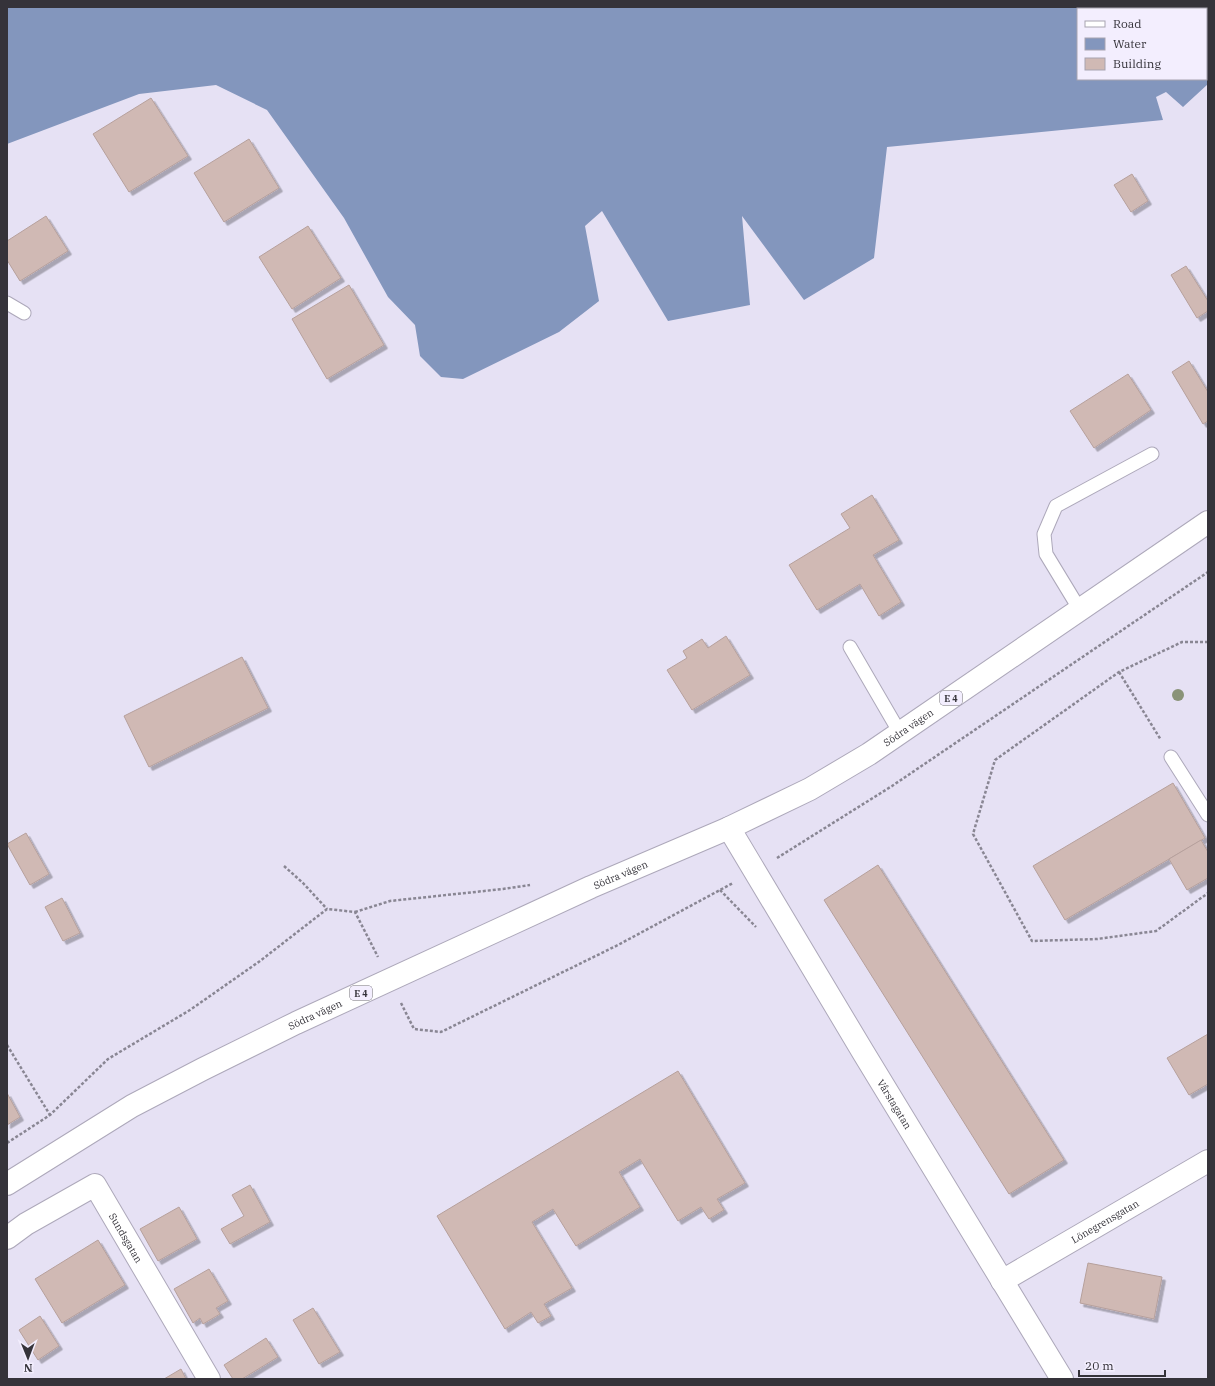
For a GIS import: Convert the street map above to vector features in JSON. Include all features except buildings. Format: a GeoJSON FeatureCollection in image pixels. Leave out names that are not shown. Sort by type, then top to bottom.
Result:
{"type":"FeatureCollection","features":[{"type":"Feature","properties":{"kind":"main road","name":"Södra vägen"},"geometry":{"type":"LineString","coordinates":[[7,1184],[132,1106],[243,1049],[296,1023],[591,887],[729,828],[810,789],[869,754],[1208,522]]}},
{"type":"Feature","properties":{"kind":"main road","name":"Vårstagatan"},"geometry":{"type":"LineString","coordinates":[[729,828],[867,1059],[1062,1379]]}},
{"type":"Feature","properties":{"kind":"main road","name":"Lönegrensgatan"},"geometry":{"type":"LineString","coordinates":[[1002,1281],[1208,1161]]}},
{"type":"Feature","properties":{"kind":"main road","name":"Sundsgatan"},"geometry":{"type":"LineString","coordinates":[[7,1238],[26,1224],[96,1186],[209,1379]]}},
{"type":"Feature","properties":{"kind":"lane"},"geometry":{"type":"LineString","coordinates":[[7,302],[24,313]]}},
{"type":"Feature","properties":{"kind":"lane"},"geometry":{"type":"LineString","coordinates":[[1080,610],[1046,554],[1044,534],[1056,506],[1152,454]]}},
{"type":"Feature","properties":{"kind":"lane"},"geometry":{"type":"LineString","coordinates":[[850,647],[900,733]]}},
{"type":"Feature","properties":{"kind":"lane"},"geometry":{"type":"LineString","coordinates":[[1171,757],[1208,815]]}},
{"type":"Feature","properties":{"kind":"path"},"geometry":{"type":"LineString","coordinates":[[400,1002],[414,1029],[441,1032],[618,945],[755,871],[892,786],[1208,572]]}},
{"type":"Feature","properties":{"kind":"path"},"geometry":{"type":"LineString","coordinates":[[1208,642],[1182,642],[1119,672],[995,760],[973,834],[1032,941],[1097,939],[1156,931],[1208,893]]}},
{"type":"Feature","properties":{"kind":"path"},"geometry":{"type":"LineString","coordinates":[[1119,672],[1171,757]]}},
{"type":"Feature","properties":{"kind":"path"},"geometry":{"type":"LineString","coordinates":[[284,866],[303,883],[327,909],[355,912],[390,901],[503,889],[533,884]]}},
{"type":"Feature","properties":{"kind":"path"},"geometry":{"type":"LineString","coordinates":[[7,1143],[50,1115],[108,1059],[196,1006],[260,962],[327,909]]}},
{"type":"Feature","properties":{"kind":"path"},"geometry":{"type":"LineString","coordinates":[[355,912],[379,959]]}},
{"type":"Feature","properties":{"kind":"path"},"geometry":{"type":"LineString","coordinates":[[7,1045],[50,1115]]}},
{"type":"Feature","properties":{"kind":"water"},"geometry":{"type":"Polygon","coordinates":[[[7,7],[1208,7],[1208,84],[1183,107],[1166,92],[1156,97],[1163,120],[887,147],[874,258],[804,300],[742,216],[750,305],[668,321],[602,211],[585,226],[599,301],[559,332],[463,379],[441,377],[420,356],[415,325],[388,297],[344,218],[267,110],[216,85],[139,94],[7,144],[7,7]]]}}]}
